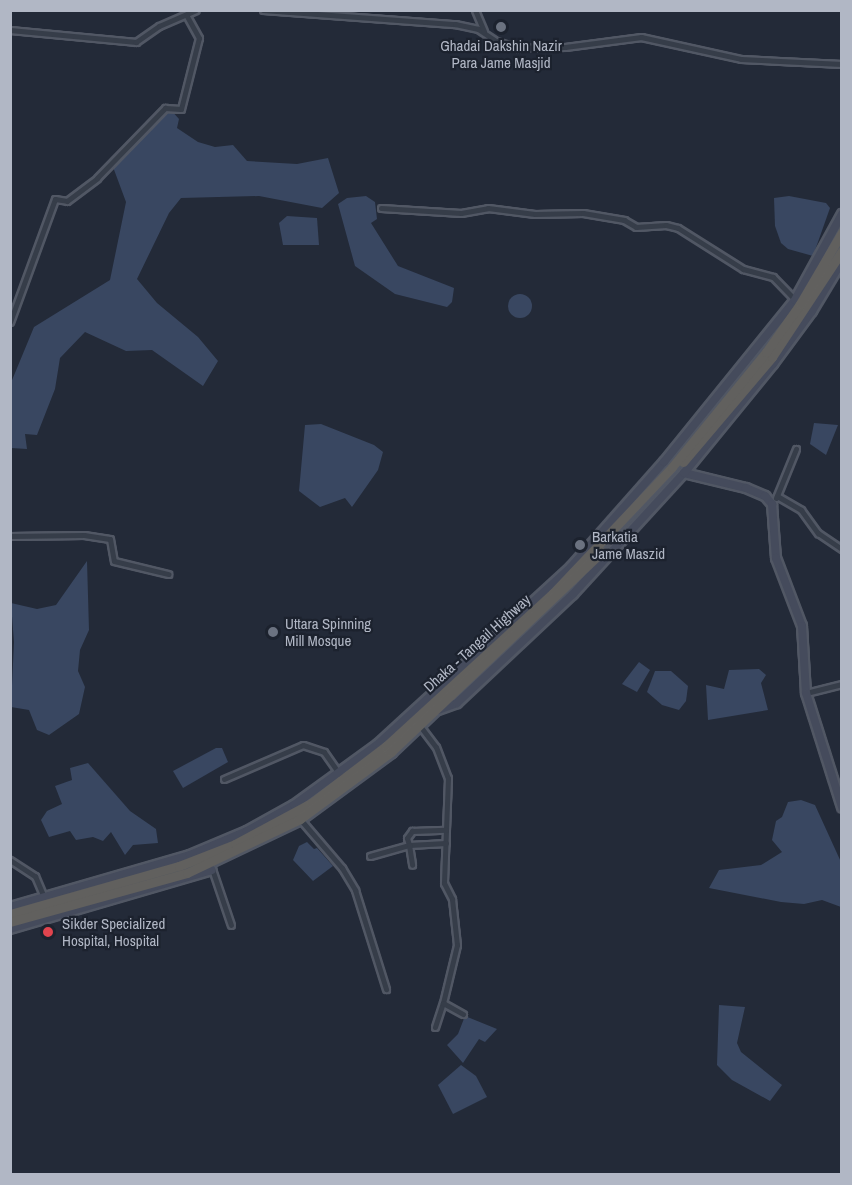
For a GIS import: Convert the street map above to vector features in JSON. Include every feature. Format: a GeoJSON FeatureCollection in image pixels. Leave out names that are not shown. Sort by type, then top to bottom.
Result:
{"type":"FeatureCollection","features":[{"type":"Feature","properties":{"kind":"highway","name":"Dhaka - Tangail Highway"},"geometry":{"type":"LineString","coordinates":[[10,922],[212,867],[300,819],[420,726],[436,702],[554,593],[672,466],[766,352],[800,304],[842,232]]}},
{"type":"Feature","properties":{"kind":"highway","name":"Dhaka - Tangail Highway"},"geometry":{"type":"LineString","coordinates":[[10,914],[46,900],[179,866],[235,844],[303,808],[436,702],[557,599],[668,480],[772,357],[842,250]]}},
{"type":"Feature","properties":{"kind":"main road"},"geometry":{"type":"LineString","coordinates":[[436,702],[571,567],[666,460],[795,300],[842,214]]}},
{"type":"Feature","properties":{"kind":"main road"},"geometry":{"type":"LineString","coordinates":[[436,702],[456,703],[573,594],[684,473],[780,356],[812,312],[842,261]]}},
{"type":"Feature","properties":{"kind":"main road"},"geometry":{"type":"LineString","coordinates":[[684,473],[746,488],[765,496],[772,504],[776,558],[802,626],[806,693],[842,807]]}},
{"type":"Feature","properties":{"kind":"main road"},"geometry":{"type":"LineString","coordinates":[[10,929],[212,867]]}},
{"type":"Feature","properties":{"kind":"main road"},"geometry":{"type":"LineString","coordinates":[[10,907],[46,900]]}},
{"type":"Feature","properties":{"kind":"street"},"geometry":{"type":"LineString","coordinates":[[10,30],[136,42],[159,26],[187,16],[196,10]]}},
{"type":"Feature","properties":{"kind":"street"},"geometry":{"type":"LineString","coordinates":[[263,10],[345,18],[404,18],[471,26],[496,41],[518,48],[565,47],[641,37],[741,59],[842,64]]}},
{"type":"Feature","properties":{"kind":"street"},"geometry":{"type":"LineString","coordinates":[[475,10],[484,32]]}},
{"type":"Feature","properties":{"kind":"street"},"geometry":{"type":"LineString","coordinates":[[10,322],[55,199],[67,201],[97,178],[165,108],[181,109],[199,38],[187,16]]}},
{"type":"Feature","properties":{"kind":"street"},"geometry":{"type":"LineString","coordinates":[[381,208],[461,213],[488,208],[535,214],[583,213],[613,217],[636,226],[678,228],[743,268],[773,277],[795,300]]}},
{"type":"Feature","properties":{"kind":"street"},"geometry":{"type":"LineString","coordinates":[[772,504],[796,449]]}},
{"type":"Feature","properties":{"kind":"street"},"geometry":{"type":"LineString","coordinates":[[777,496],[801,510],[818,533],[842,549]]}},
{"type":"Feature","properties":{"kind":"street"},"geometry":{"type":"LineString","coordinates":[[10,536],[110,539],[114,561],[168,574]]}},
{"type":"Feature","properties":{"kind":"street"},"geometry":{"type":"LineString","coordinates":[[806,693],[842,684]]}},
{"type":"Feature","properties":{"kind":"street"},"geometry":{"type":"LineString","coordinates":[[420,726],[436,747],[448,778],[444,883],[452,899],[457,945],[435,1028]]}},
{"type":"Feature","properties":{"kind":"street"},"geometry":{"type":"LineString","coordinates":[[224,780],[303,745],[318,747],[341,776]]}},
{"type":"Feature","properties":{"kind":"street"},"geometry":{"type":"LineString","coordinates":[[300,819],[342,868],[355,890],[386,989]]}},
{"type":"Feature","properties":{"kind":"street"},"geometry":{"type":"LineString","coordinates":[[412,866],[407,838],[412,831],[446,831]]}},
{"type":"Feature","properties":{"kind":"street"},"geometry":{"type":"LineString","coordinates":[[370,856],[409,845],[446,843]]}},
{"type":"Feature","properties":{"kind":"street"},"geometry":{"type":"LineString","coordinates":[[10,860],[35,876],[46,900]]}},
{"type":"Feature","properties":{"kind":"street"},"geometry":{"type":"LineString","coordinates":[[212,867],[231,925]]}},
{"type":"Feature","properties":{"kind":"street"},"geometry":{"type":"LineString","coordinates":[[443,1003],[463,1014]]}},
{"type":"Feature","properties":{"kind":"water"},"geometry":{"type":"Polygon","coordinates":[[[171,110],[179,119],[177,128],[198,142],[215,147],[233,145],[247,161],[297,164],[328,158],[339,193],[322,208],[259,196],[181,198],[169,213],[137,279],[157,303],[198,337],[218,361],[203,386],[152,350],[126,351],[85,332],[60,358],[55,389],[37,435],[25,434],[27,449],[11,448],[10,385],[34,327],[110,280],[126,202],[113,167],[171,110]]]}},
{"type":"Feature","properties":{"kind":"water"},"geometry":{"type":"Polygon","coordinates":[[[366,196],[375,202],[377,219],[371,223],[398,266],[454,288],[452,302],[447,307],[395,294],[355,266],[338,204],[347,198],[366,196]]]}},
{"type":"Feature","properties":{"kind":"water"},"geometry":{"type":"Polygon","coordinates":[[[789,196],[826,203],[830,208],[813,256],[788,249],[781,243],[775,226],[774,198],[789,196]]]}},
{"type":"Feature","properties":{"kind":"water"},"geometry":{"type":"Polygon","coordinates":[[[287,216],[317,218],[319,245],[283,245],[279,223],[287,216]]]}},
{"type":"Feature","properties":{"kind":"water"},"geometry":{"type":"Polygon","coordinates":[[[520,294],[528,298],[532,306],[528,314],[520,318],[512,314],[508,306],[512,298],[520,294]]]}},
{"type":"Feature","properties":{"kind":"water"},"geometry":{"type":"Polygon","coordinates":[[[814,423],[838,425],[826,455],[810,444],[814,423]]]}},
{"type":"Feature","properties":{"kind":"water"},"geometry":{"type":"Polygon","coordinates":[[[321,424],[374,445],[383,452],[378,470],[352,507],[345,498],[320,507],[299,491],[305,425],[321,424]]]}},
{"type":"Feature","properties":{"kind":"water"},"geometry":{"type":"Polygon","coordinates":[[[87,561],[89,630],[80,650],[78,671],[85,687],[79,714],[49,735],[37,730],[29,710],[11,707],[14,642],[11,603],[37,609],[56,605],[87,561]]]}},
{"type":"Feature","properties":{"kind":"water"},"geometry":{"type":"Polygon","coordinates":[[[639,662],[650,670],[637,692],[622,684],[639,662]]]}},
{"type":"Feature","properties":{"kind":"water"},"geometry":{"type":"Polygon","coordinates":[[[759,669],[766,675],[761,683],[768,710],[708,720],[706,685],[724,689],[729,670],[759,669]]]}},
{"type":"Feature","properties":{"kind":"water"},"geometry":{"type":"Polygon","coordinates":[[[655,671],[671,671],[688,686],[686,701],[679,710],[662,705],[647,692],[655,671]]]}},
{"type":"Feature","properties":{"kind":"water"},"geometry":{"type":"Polygon","coordinates":[[[216,748],[222,748],[228,762],[183,788],[173,771],[216,748]]]}},
{"type":"Feature","properties":{"kind":"water"},"geometry":{"type":"Polygon","coordinates":[[[88,763],[130,811],[156,829],[158,843],[133,845],[125,855],[111,832],[103,841],[93,837],[76,840],[70,831],[49,837],[41,820],[47,811],[62,804],[55,786],[72,780],[70,768],[88,763]]]}},
{"type":"Feature","properties":{"kind":"water"},"geometry":{"type":"Polygon","coordinates":[[[801,800],[815,805],[841,862],[841,907],[822,900],[804,904],[781,902],[709,888],[719,870],[761,865],[782,852],[772,840],[776,821],[782,817],[788,802],[801,800]]]}},
{"type":"Feature","properties":{"kind":"water"},"geometry":{"type":"Polygon","coordinates":[[[307,842],[314,849],[317,848],[333,866],[313,881],[293,860],[299,846],[307,842]]]}},
{"type":"Feature","properties":{"kind":"water"},"geometry":{"type":"Polygon","coordinates":[[[719,1005],[745,1007],[737,1043],[741,1052],[782,1085],[770,1101],[732,1080],[717,1065],[719,1005]]]}},
{"type":"Feature","properties":{"kind":"water"},"geometry":{"type":"Polygon","coordinates":[[[465,1016],[497,1029],[485,1042],[479,1039],[463,1063],[447,1045],[458,1034],[465,1016]]]}},
{"type":"Feature","properties":{"kind":"water"},"geometry":{"type":"Polygon","coordinates":[[[461,1065],[476,1076],[487,1097],[453,1114],[438,1085],[461,1065]]]}},
{"type":"Feature","properties":{"kind":"place","name":"Ghadai Dakshin Nazir Para Jame Masjid"},"geometry":{"type":"Point","coordinates":[501,27]}},
{"type":"Feature","properties":{"kind":"place","name":"Barkatia Jame Maszid"},"geometry":{"type":"Point","coordinates":[580,545]}},
{"type":"Feature","properties":{"kind":"place","name":"Uttara Spinning Mill Mosque"},"geometry":{"type":"Point","coordinates":[273,632]}},
{"type":"Feature","properties":{"kind":"place","name":"Sikder Specialized Hospital, Hospital"},"geometry":{"type":"Point","coordinates":[48,932]}}]}
